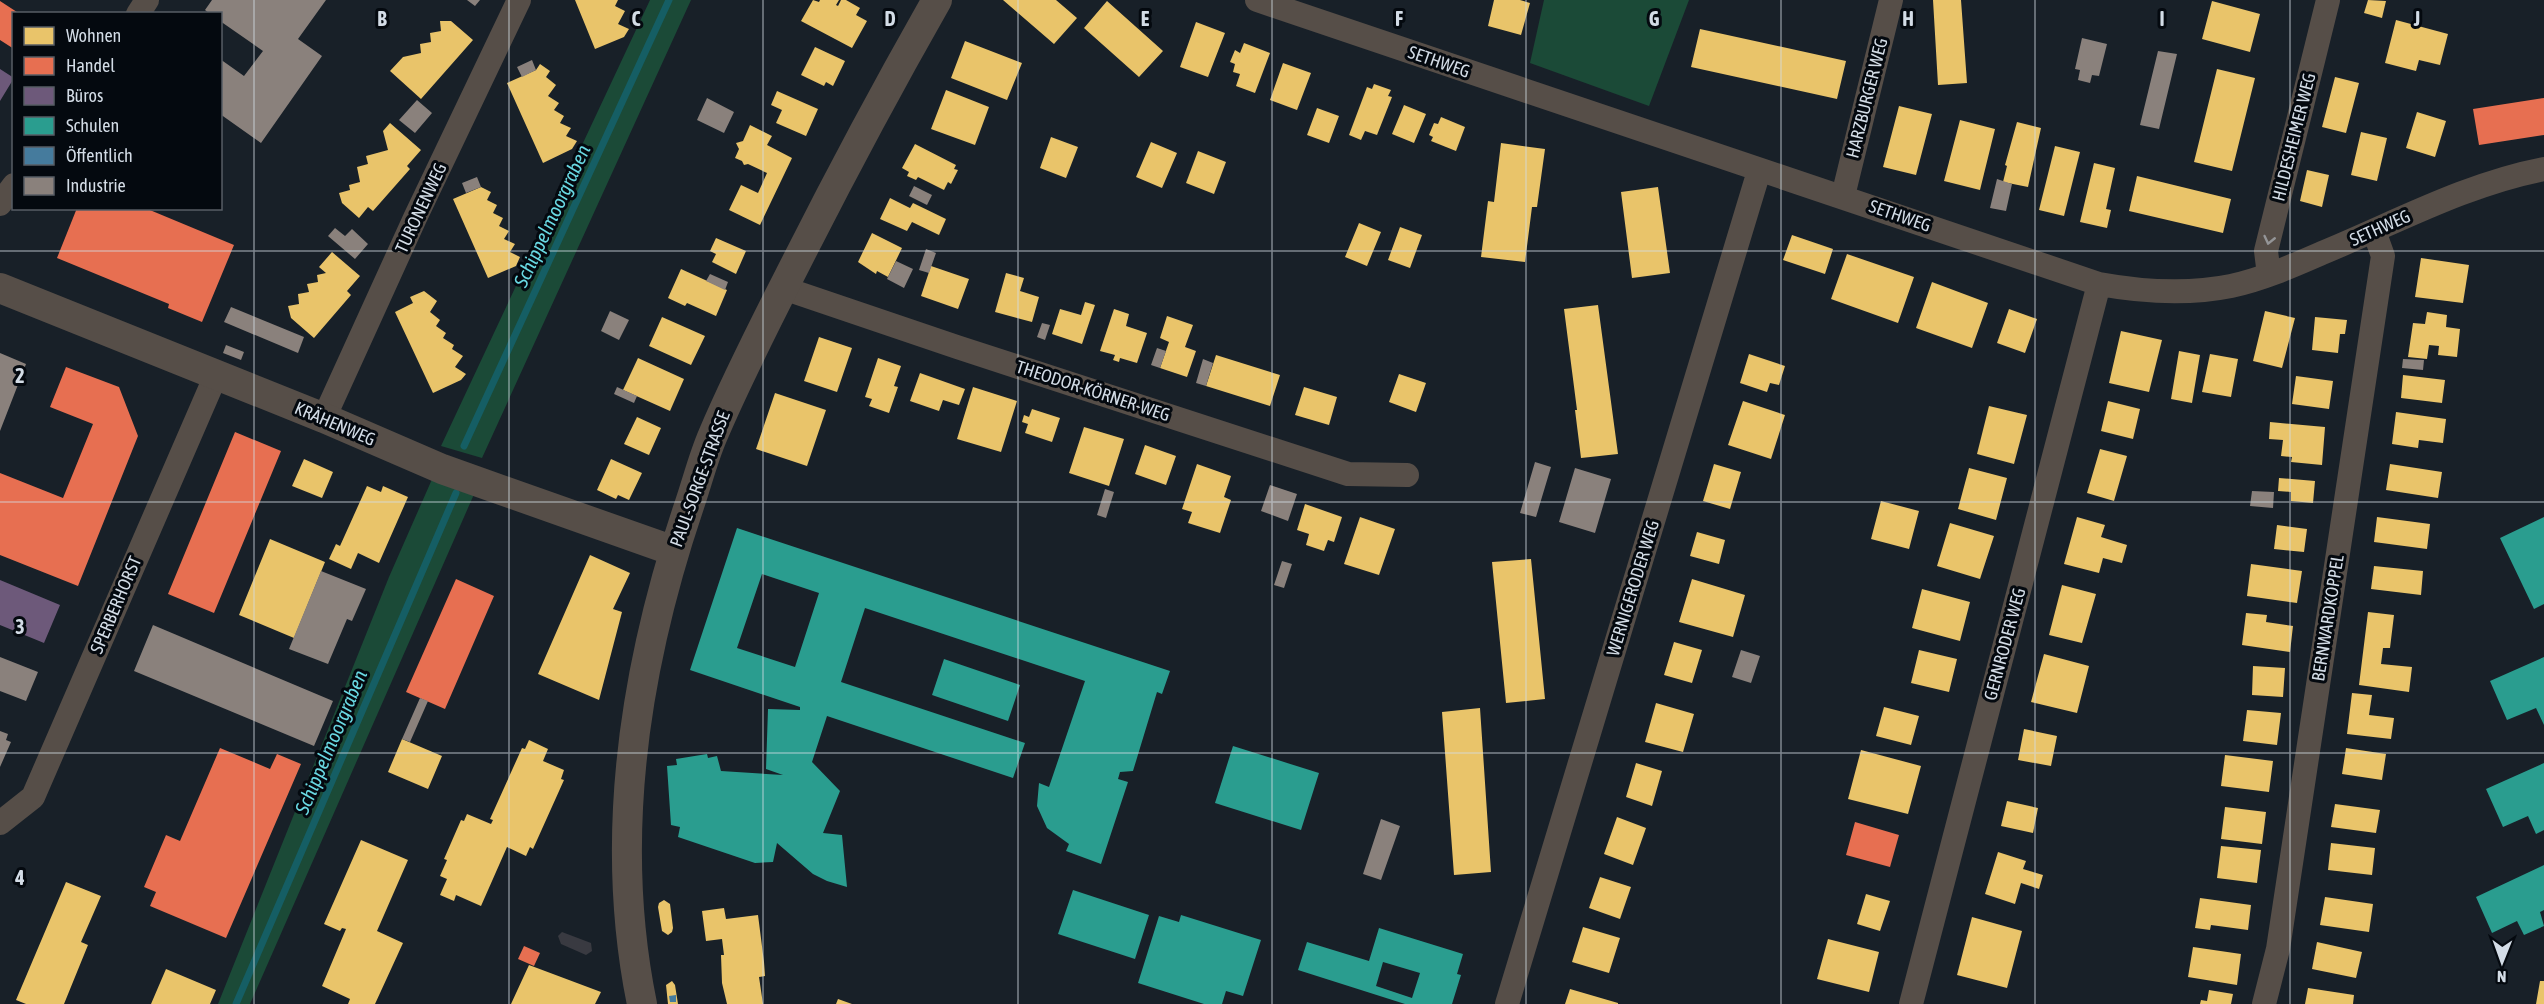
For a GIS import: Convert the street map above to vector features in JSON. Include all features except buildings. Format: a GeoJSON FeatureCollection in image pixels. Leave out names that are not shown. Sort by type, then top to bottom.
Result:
{"type":"FeatureCollection","features":[{"type":"Feature","properties":{"kind":"street","name":"TURONENWEG"},"geometry":{"type":"LineString","coordinates":[[324,418],[415,218],[519,0]]}},
{"type":"Feature","properties":{"kind":"street","name":"PAUL-SORGE-STRASSE"},"geometry":{"type":"LineString","coordinates":[[642,1004],[630,926],[629,774],[637,711],[674,551],[712,437],[783,288],[866,124],[937,0]]}},
{"type":"Feature","properties":{"kind":"street","name":"SETHWEG"},"geometry":{"type":"LineString","coordinates":[[1257,0],[1759,171],[1844,196],[2099,284],[2137,291],[2188,291],[2230,286],[2269,275],[2473,189],[2544,169]]}},
{"type":"Feature","properties":{"kind":"street","name":"HARZBURGER WEG"},"geometry":{"type":"LineString","coordinates":[[1844,196],[1891,0]]}},
{"type":"Feature","properties":{"kind":"street","name":"HILDESHEIMER WEG"},"geometry":{"type":"LineString","coordinates":[[2269,275],[2266,251],[2328,0]]}},
{"type":"Feature","properties":{"kind":"street","name":"WERNIGERODER WEG"},"geometry":{"type":"LineString","coordinates":[[1507,1004],[1759,171]]}},
{"type":"Feature","properties":{"kind":"street"},"geometry":{"type":"LineString","coordinates":[[0,204],[12,188]]}},
{"type":"Feature","properties":{"kind":"street","name":"BERNWARDKOPPEL"},"geometry":{"type":"LineString","coordinates":[[2264,1004],[2278,949],[2381,268],[2382,256],[2374,231]]}},
{"type":"Feature","properties":{"kind":"street","name":"GERNRODER WEG"},"geometry":{"type":"LineString","coordinates":[[1911,1004],[2099,284]]}},
{"type":"Feature","properties":{"kind":"street","name":"KRÄHENWEG"},"geometry":{"type":"LineString","coordinates":[[0,288],[324,418],[442,469],[674,551]]}},
{"type":"Feature","properties":{"kind":"street","name":"THEODOR-KÖRNER-WEG"},"geometry":{"type":"LineString","coordinates":[[783,288],[1348,474],[1407,475]]}},
{"type":"Feature","properties":{"kind":"street","name":"SPERBERHORST"},"geometry":{"type":"LineString","coordinates":[[0,822],[33,797],[216,375]]}},
{"type":"Feature","properties":{"kind":"green space"},"geometry":{"type":"Polygon","coordinates":[[[650,0],[691,0],[482,458],[441,446],[650,0]]]}},
{"type":"Feature","properties":{"kind":"green space"},"geometry":{"type":"Polygon","coordinates":[[[1544,0],[1689,0],[1649,106],[1530,63],[1544,0]]]}},
{"type":"Feature","properties":{"kind":"green space"},"geometry":{"type":"Polygon","coordinates":[[[433,477],[475,492],[250,1004],[218,1004],[389,577],[433,477]]]}},
{"type":"Feature","properties":{"kind":"waterway","name":"Schippelmoorgraben"},"geometry":{"type":"LineString","coordinates":[[464,446],[669,0]]}},
{"type":"Feature","properties":{"kind":"waterway","name":"Schippelmoorgraben"},"geometry":{"type":"LineString","coordinates":[[236,1004],[456,493]]}}]}
